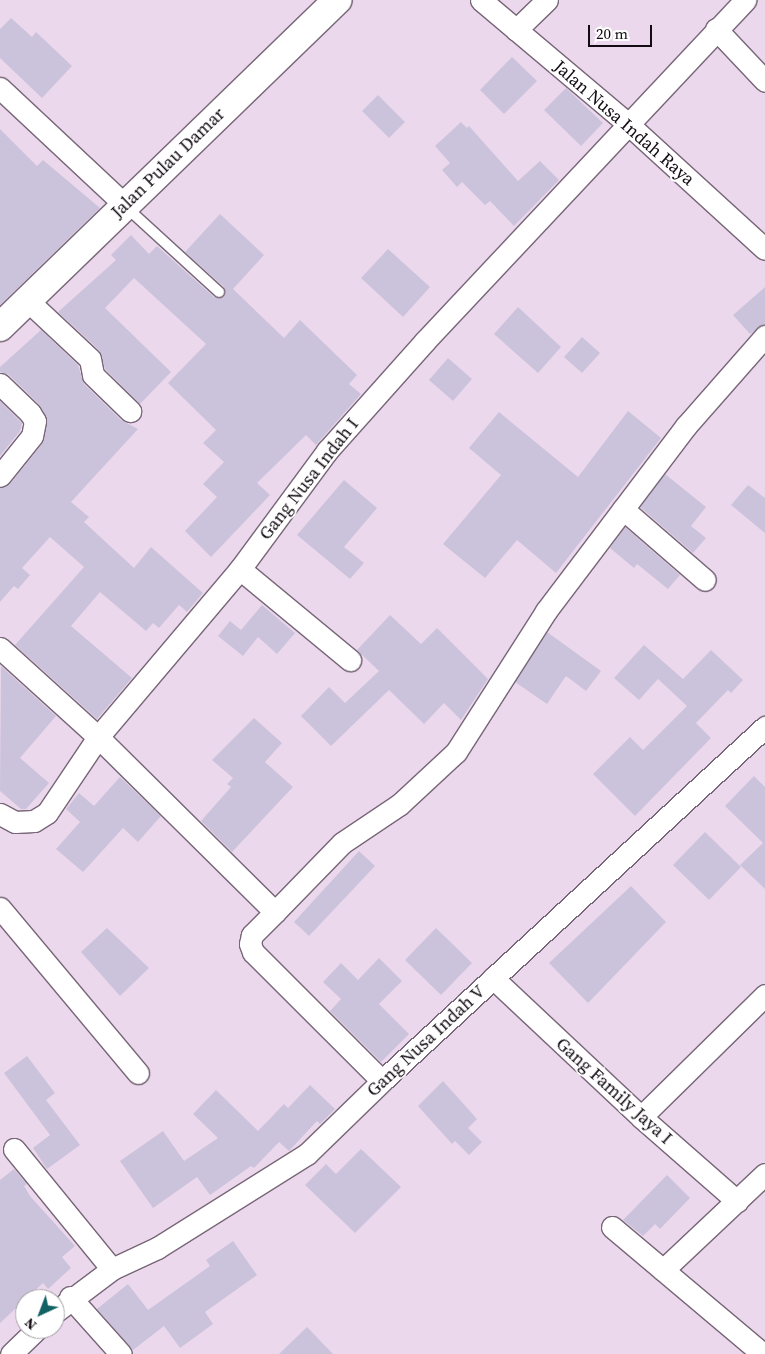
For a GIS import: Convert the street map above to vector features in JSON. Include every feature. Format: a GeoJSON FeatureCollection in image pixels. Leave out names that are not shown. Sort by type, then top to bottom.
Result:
{"type":"FeatureCollection","features":[{"type":"Feature","properties":{"kind":"street","name":"Jalan Pulau Damar"},"geometry":{"type":"LineString","coordinates":[[0,327],[124,204],[337,0]]}},
{"type":"Feature","properties":{"kind":"street","name":"Jalan Nusa Indah Raya"},"geometry":{"type":"LineString","coordinates":[[481,0],[628,124],[765,249]]}},
{"type":"Feature","properties":{"kind":"street"},"geometry":{"type":"LineString","coordinates":[[516,30],[547,0]]}},
{"type":"Feature","properties":{"kind":"street","name":"Gang Nusa Indah I"},"geometry":{"type":"LineString","coordinates":[[0,814],[14,822],[34,821],[47,813],[98,737],[240,568],[327,451],[716,29],[745,0]]}},
{"type":"Feature","properties":{"kind":"street"},"geometry":{"type":"LineString","coordinates":[[716,29],[765,81]]}},
{"type":"Feature","properties":{"kind":"street"},"geometry":{"type":"LineString","coordinates":[[0,88],[124,204]]}},
{"type":"Feature","properties":{"kind":"street"},"geometry":{"type":"LineString","coordinates":[[27,300],[90,360],[93,375],[130,411]]}},
{"type":"Feature","properties":{"kind":"street"},"geometry":{"type":"LineString","coordinates":[[382,1081],[253,952],[250,944],[252,935],[342,843],[400,804],[456,752],[546,611],[686,426],[765,336]]}},
{"type":"Feature","properties":{"kind":"street"},"geometry":{"type":"LineString","coordinates":[[0,384],[30,412],[34,421],[32,436],[0,476]]}},
{"type":"Feature","properties":{"kind":"street"},"geometry":{"type":"LineString","coordinates":[[623,509],[705,580]]}},
{"type":"Feature","properties":{"kind":"street"},"geometry":{"type":"LineString","coordinates":[[240,568],[350,660]]}},
{"type":"Feature","properties":{"kind":"street"},"geometry":{"type":"LineString","coordinates":[[0,648],[98,737],[275,912]]}},
{"type":"Feature","properties":{"kind":"street","name":"Gang Nusa Indah V"},"geometry":{"type":"LineString","coordinates":[[65,1302],[112,1269],[157,1248],[307,1154],[382,1081],[765,727]]}},
{"type":"Feature","properties":{"kind":"street"},"geometry":{"type":"LineString","coordinates":[[0,908],[138,1073]]}},
{"type":"Feature","properties":{"kind":"street","name":"Gang Family Jaya I"},"geometry":{"type":"LineString","coordinates":[[493,978],[641,1117],[737,1201]]}},
{"type":"Feature","properties":{"kind":"street"},"geometry":{"type":"LineString","coordinates":[[641,1117],[765,995]]}},
{"type":"Feature","properties":{"kind":"street"},"geometry":{"type":"LineString","coordinates":[[14,1149],[112,1269]]}},
{"type":"Feature","properties":{"kind":"street"},"geometry":{"type":"LineString","coordinates":[[663,1270],[765,1174]]}},
{"type":"Feature","properties":{"kind":"street"},"geometry":{"type":"LineString","coordinates":[[612,1227],[762,1354]]}},
{"type":"Feature","properties":{"kind":"street"},"geometry":{"type":"LineString","coordinates":[[70,1297],[121,1354]]}},
{"type":"Feature","properties":{"kind":"street"},"geometry":{"type":"LineString","coordinates":[[11,1354],[27,1339]]}},
{"type":"Feature","properties":{"kind":"lane"},"geometry":{"type":"LineString","coordinates":[[124,204],[219,292]]}},
{"type":"Feature","properties":{"kind":"building"},"geometry":{"type":"Polygon","coordinates":[[[11,18],[32,37],[36,32],[72,66],[42,98],[0,58],[0,29],[11,18]]]}},
{"type":"Feature","properties":{"kind":"building"},"geometry":{"type":"Polygon","coordinates":[[[512,57],[537,81],[504,114],[480,90],[512,57]]]}},
{"type":"Feature","properties":{"kind":"building"},"geometry":{"type":"Polygon","coordinates":[[[566,88],[603,123],[581,146],[544,110],[566,88]]]}},
{"type":"Feature","properties":{"kind":"building"},"geometry":{"type":"Polygon","coordinates":[[[378,95],[405,122],[389,138],[362,111],[378,95]]]}},
{"type":"Feature","properties":{"kind":"building"},"geometry":{"type":"Polygon","coordinates":[[[461,122],[467,128],[469,126],[518,181],[540,161],[559,180],[514,226],[490,201],[485,205],[462,182],[457,187],[442,170],[450,163],[435,146],[461,122]]]}},
{"type":"Feature","properties":{"kind":"building"},"geometry":{"type":"Polygon","coordinates":[[[0,129],[37,166],[43,160],[100,208],[0,305],[0,129]]]}},
{"type":"Feature","properties":{"kind":"building"},"geometry":{"type":"Polygon","coordinates":[[[220,214],[264,255],[233,289],[284,338],[300,320],[357,375],[349,384],[361,394],[316,445],[306,435],[257,483],[270,495],[211,557],[185,531],[217,497],[203,484],[224,462],[203,443],[216,430],[168,383],[206,344],[134,278],[105,308],[171,372],[140,404],[105,369],[99,350],[58,312],[116,260],[111,255],[131,235],[149,254],[157,246],[214,297],[222,298],[226,294],[224,287],[185,252],[220,214]]]}},
{"type":"Feature","properties":{"kind":"building"},"geometry":{"type":"Polygon","coordinates":[[[388,249],[430,287],[403,317],[361,278],[388,249]]]}},
{"type":"Feature","properties":{"kind":"building"},"geometry":{"type":"Polygon","coordinates":[[[765,287],[765,324],[750,334],[733,315],[765,287]]]}},
{"type":"Feature","properties":{"kind":"building"},"geometry":{"type":"Polygon","coordinates":[[[518,307],[561,347],[538,373],[494,334],[518,307]]]}},
{"type":"Feature","properties":{"kind":"building"},"geometry":{"type":"Polygon","coordinates":[[[41,330],[78,365],[84,384],[121,420],[138,429],[71,502],[89,517],[84,522],[134,568],[151,547],[203,593],[187,612],[179,605],[159,628],[153,623],[146,631],[100,592],[71,626],[132,678],[97,719],[15,645],[84,567],[50,537],[22,568],[30,575],[18,589],[14,586],[0,602],[0,488],[10,484],[42,444],[47,423],[39,404],[9,375],[0,372],[0,367],[41,330]]]}},
{"type":"Feature","properties":{"kind":"building"},"geometry":{"type":"Polygon","coordinates":[[[582,337],[600,353],[582,373],[564,357],[582,337]]]}},
{"type":"Feature","properties":{"kind":"building"},"geometry":{"type":"Polygon","coordinates":[[[448,358],[472,379],[453,401],[429,380],[448,358]]]}},
{"type":"Feature","properties":{"kind":"building"},"geometry":{"type":"Polygon","coordinates":[[[0,401],[22,423],[20,431],[0,456],[0,401]]]}},
{"type":"Feature","properties":{"kind":"building"},"geometry":{"type":"Polygon","coordinates":[[[628,411],[661,438],[556,573],[517,540],[485,578],[443,544],[501,475],[469,448],[499,412],[578,477],[628,411]]]}},
{"type":"Feature","properties":{"kind":"building"},"geometry":{"type":"Polygon","coordinates":[[[665,474],[706,507],[691,526],[706,538],[693,553],[640,507],[665,474]]]}},
{"type":"Feature","properties":{"kind":"building"},"geometry":{"type":"Polygon","coordinates":[[[344,480],[377,508],[344,547],[364,563],[350,579],[297,535],[344,480]]]}},
{"type":"Feature","properties":{"kind":"building"},"geometry":{"type":"Polygon","coordinates":[[[748,485],[765,498],[765,533],[731,505],[748,485]]]}},
{"type":"Feature","properties":{"kind":"building"},"geometry":{"type":"Polygon","coordinates":[[[625,527],[680,575],[668,589],[637,564],[634,568],[610,548],[625,527]]]}},
{"type":"Feature","properties":{"kind":"building"},"geometry":{"type":"Polygon","coordinates":[[[262,605],[295,633],[277,654],[258,637],[243,656],[218,636],[230,621],[241,630],[262,605]]]}},
{"type":"Feature","properties":{"kind":"building"},"geometry":{"type":"Polygon","coordinates":[[[390,615],[421,644],[437,628],[488,679],[461,720],[444,703],[424,724],[389,690],[331,746],[301,716],[329,687],[345,703],[379,671],[357,650],[390,615]]]}},
{"type":"Feature","properties":{"kind":"building"},"geometry":{"type":"Polygon","coordinates":[[[547,632],[601,671],[586,691],[566,676],[547,704],[515,682],[547,632]]]}},
{"type":"Feature","properties":{"kind":"building"},"geometry":{"type":"Polygon","coordinates":[[[644,645],[683,679],[711,650],[743,680],[731,693],[728,690],[696,723],[711,738],[635,816],[593,774],[630,737],[643,750],[687,706],[658,679],[639,700],[614,678],[644,645]]]}},
{"type":"Feature","properties":{"kind":"building"},"geometry":{"type":"Polygon","coordinates":[[[1,666],[56,716],[20,758],[49,783],[26,809],[21,809],[0,791],[1,666]]]}},
{"type":"Feature","properties":{"kind":"building"},"geometry":{"type":"Polygon","coordinates":[[[254,718],[282,743],[265,762],[293,787],[232,852],[201,821],[231,787],[227,784],[233,778],[212,760],[254,718]]]}},
{"type":"Feature","properties":{"kind":"building"},"geometry":{"type":"Polygon","coordinates":[[[754,776],[765,787],[765,889],[740,865],[763,843],[725,806],[754,776]]]}},
{"type":"Feature","properties":{"kind":"building"},"geometry":{"type":"Polygon","coordinates":[[[120,777],[161,816],[138,842],[123,828],[83,872],[56,849],[80,822],[66,809],[79,793],[94,806],[120,777]]]}},
{"type":"Feature","properties":{"kind":"building"},"geometry":{"type":"Polygon","coordinates":[[[705,832],[741,867],[709,900],[673,865],[705,832]]]}},
{"type":"Feature","properties":{"kind":"building"},"geometry":{"type":"Polygon","coordinates":[[[359,851],[375,866],[309,936],[294,922],[359,851]]]}},
{"type":"Feature","properties":{"kind":"building"},"geometry":{"type":"Polygon","coordinates":[[[631,886],[666,922],[588,1003],[549,963],[631,886]]]}},
{"type":"Feature","properties":{"kind":"building"},"geometry":{"type":"Polygon","coordinates":[[[107,928],[149,968],[120,996],[81,952],[107,928]]]}},
{"type":"Feature","properties":{"kind":"building"},"geometry":{"type":"Polygon","coordinates":[[[436,928],[472,963],[441,995],[405,960],[436,928]]]}},
{"type":"Feature","properties":{"kind":"building"},"geometry":{"type":"Polygon","coordinates":[[[379,958],[402,981],[379,1004],[409,1034],[381,1062],[330,1011],[341,999],[323,982],[341,963],[358,980],[379,958]]]}},
{"type":"Feature","properties":{"kind":"building"},"geometry":{"type":"Polygon","coordinates":[[[27,1056],[55,1093],[46,1100],[80,1145],[47,1169],[33,1148],[50,1135],[4,1073],[27,1056]]]}},
{"type":"Feature","properties":{"kind":"building"},"geometry":{"type":"Polygon","coordinates":[[[443,1081],[477,1119],[468,1128],[482,1142],[469,1155],[455,1141],[452,1144],[418,1106],[443,1081]]]}},
{"type":"Feature","properties":{"kind":"building"},"geometry":{"type":"Polygon","coordinates":[[[310,1085],[335,1109],[320,1124],[317,1121],[289,1151],[279,1142],[254,1168],[251,1166],[210,1195],[197,1177],[153,1208],[120,1161],[163,1131],[184,1161],[218,1138],[193,1114],[216,1090],[258,1131],[284,1104],[288,1108],[310,1085]]]}},
{"type":"Feature","properties":{"kind":"building"},"geometry":{"type":"Polygon","coordinates":[[[361,1149],[401,1187],[355,1233],[305,1185],[326,1164],[336,1174],[361,1149]]]}},
{"type":"Feature","properties":{"kind":"building"},"geometry":{"type":"Polygon","coordinates":[[[14,1169],[27,1184],[24,1186],[30,1196],[75,1246],[62,1257],[71,1268],[48,1289],[43,1283],[37,1289],[15,1289],[15,1309],[0,1323],[0,1180],[14,1169]]]}},
{"type":"Feature","properties":{"kind":"building"},"geometry":{"type":"Polygon","coordinates":[[[667,1175],[690,1198],[660,1229],[655,1224],[643,1236],[623,1220],[667,1175]]]}},
{"type":"Feature","properties":{"kind":"building"},"geometry":{"type":"Polygon","coordinates":[[[233,1241],[257,1275],[205,1312],[213,1324],[180,1348],[164,1326],[133,1350],[97,1309],[128,1284],[148,1310],[210,1266],[206,1260],[233,1241]]]}},
{"type":"Feature","properties":{"kind":"building"},"geometry":{"type":"Polygon","coordinates":[[[307,1327],[333,1354],[279,1354],[307,1327]]]}}]}
